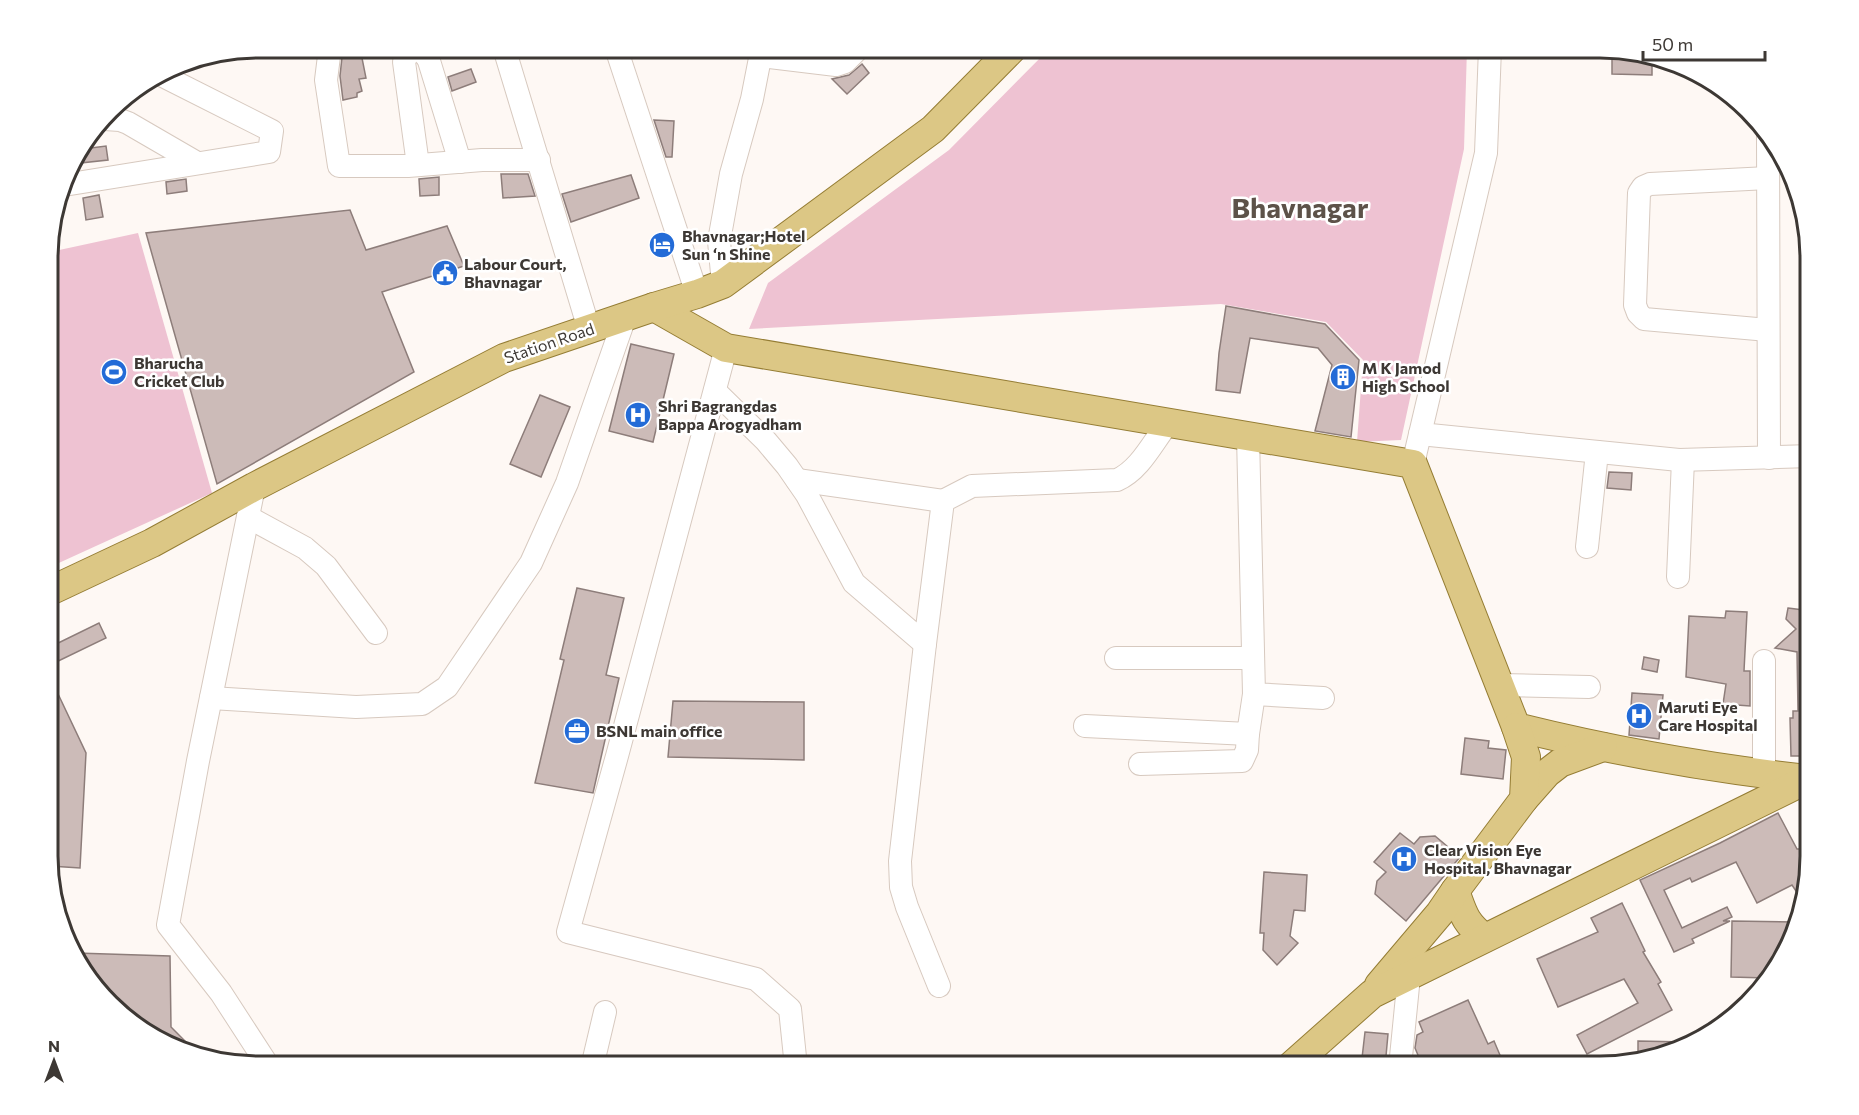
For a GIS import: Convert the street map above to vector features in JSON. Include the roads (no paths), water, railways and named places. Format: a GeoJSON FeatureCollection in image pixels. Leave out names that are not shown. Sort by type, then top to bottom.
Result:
{"type":"FeatureCollection","features":[{"type":"Feature","properties":{"kind":"main road","name":"Station Road"},"geometry":{"type":"LineString","coordinates":[[58,587],[152,543],[254,487],[504,358],[723,284],[933,129],[1003,58]]}},
{"type":"Feature","properties":{"kind":"main road"},"geometry":{"type":"LineString","coordinates":[[654,307],[726,348],[1413,464],[1526,757],[1524,799]]}},
{"type":"Feature","properties":{"kind":"main road"},"geometry":{"type":"LineString","coordinates":[[1516,727],[1603,747],[1800,778]]}},
{"type":"Feature","properties":{"kind":"main road"},"geometry":{"type":"LineString","coordinates":[[1302,1056],[1372,994],[1440,913],[1524,799],[1547,773],[1560,763],[1603,747]]}},
{"type":"Feature","properties":{"kind":"main road"},"geometry":{"type":"LineString","coordinates":[[1372,994],[1800,783]]}},
{"type":"Feature","properties":{"kind":"main road"},"geometry":{"type":"LineString","coordinates":[[1455,891],[1469,925],[1484,938]]}},
{"type":"Feature","properties":{"kind":"street"},"geometry":{"type":"LineString","coordinates":[[329,58],[326,80],[339,166],[539,160]]}},
{"type":"Feature","properties":{"kind":"street"},"geometry":{"type":"LineString","coordinates":[[405,58],[418,165]]}},
{"type":"Feature","properties":{"kind":"street"},"geometry":{"type":"LineString","coordinates":[[428,58],[460,162]]}},
{"type":"Feature","properties":{"kind":"street"},"geometry":{"type":"LineString","coordinates":[[507,58],[589,329]]}},
{"type":"Feature","properties":{"kind":"street"},"geometry":{"type":"LineString","coordinates":[[619,58],[697,294]]}},
{"type":"Feature","properties":{"kind":"street"},"geometry":{"type":"LineString","coordinates":[[723,284],[719,241],[731,174],[752,99],[760,58]]}},
{"type":"Feature","properties":{"kind":"street"},"geometry":{"type":"LineString","coordinates":[[796,58],[837,65],[848,58]]}},
{"type":"Feature","properties":{"kind":"street"},"geometry":{"type":"LineString","coordinates":[[1413,464],[1486,153],[1491,58]]}},
{"type":"Feature","properties":{"kind":"street"},"geometry":{"type":"LineString","coordinates":[[73,184],[269,152],[272,131],[170,80]]}},
{"type":"Feature","properties":{"kind":"street"},"geometry":{"type":"LineString","coordinates":[[114,120],[128,123],[197,164]]}},
{"type":"Feature","properties":{"kind":"street"},"geometry":{"type":"LineString","coordinates":[[1768,149],[1769,458]]}},
{"type":"Feature","properties":{"kind":"street"},"geometry":{"type":"LineString","coordinates":[[1768,178],[1650,184],[1643,187],[1639,193],[1635,305],[1638,314],[1644,319],[1768,330]]}},
{"type":"Feature","properties":{"kind":"street"},"geometry":{"type":"LineString","coordinates":[[211,698],[356,707],[422,704],[447,687],[531,563],[567,483],[625,317]]}},
{"type":"Feature","properties":{"kind":"street"},"geometry":{"type":"LineString","coordinates":[[726,348],[568,932],[756,979],[790,1009],[795,1056]]}},
{"type":"Feature","properties":{"kind":"street"},"geometry":{"type":"LineString","coordinates":[[715,391],[766,441],[797,480],[854,583],[925,644]]}},
{"type":"Feature","properties":{"kind":"street"},"geometry":{"type":"LineString","coordinates":[[797,480],[944,501],[972,486],[1117,480],[1136,467],[1168,423]]}},
{"type":"Feature","properties":{"kind":"street"},"geometry":{"type":"LineString","coordinates":[[1420,434],[1683,460],[1800,456]]}},
{"type":"Feature","properties":{"kind":"street"},"geometry":{"type":"LineString","coordinates":[[1140,764],[1242,761],[1247,750],[1254,694],[1248,436]]}},
{"type":"Feature","properties":{"kind":"street"},"geometry":{"type":"LineString","coordinates":[[1587,547],[1597,452]]}},
{"type":"Feature","properties":{"kind":"street"},"geometry":{"type":"LineString","coordinates":[[1677,578],[1683,460]]}},
{"type":"Feature","properties":{"kind":"street"},"geometry":{"type":"LineString","coordinates":[[254,487],[168,925],[222,993],[262,1056]]}},
{"type":"Feature","properties":{"kind":"street"},"geometry":{"type":"LineString","coordinates":[[939,986],[907,907],[901,887],[900,861],[944,501]]}},
{"type":"Feature","properties":{"kind":"street"},"geometry":{"type":"LineString","coordinates":[[248,517],[305,548],[326,566],[376,633]]}},
{"type":"Feature","properties":{"kind":"street"},"geometry":{"type":"LineString","coordinates":[[1116,658],[1253,658]]}},
{"type":"Feature","properties":{"kind":"street"},"geometry":{"type":"LineString","coordinates":[[1764,661],[1764,774]]}},
{"type":"Feature","properties":{"kind":"street"},"geometry":{"type":"LineString","coordinates":[[1500,685],[1589,687]]}},
{"type":"Feature","properties":{"kind":"street"},"geometry":{"type":"LineString","coordinates":[[1254,694],[1323,698]]}},
{"type":"Feature","properties":{"kind":"street"},"geometry":{"type":"LineString","coordinates":[[1085,726],[1248,733]]}},
{"type":"Feature","properties":{"kind":"street"},"geometry":{"type":"LineString","coordinates":[[1401,1056],[1408,976]]}},
{"type":"Feature","properties":{"kind":"street"},"geometry":{"type":"LineString","coordinates":[[595,1056],[605,1012]]}},
{"type":"Feature","properties":{"kind":"place","name":"Bhavnagar;Hotel Sun ‘n Shine"},"geometry":{"type":"Point","coordinates":[662,245]}},
{"type":"Feature","properties":{"kind":"place","name":"Labour Court, Bhavnagar"},"geometry":{"type":"Point","coordinates":[445,273]}},
{"type":"Feature","properties":{"kind":"place","name":"Bharucha Cricket Club"},"geometry":{"type":"Point","coordinates":[114,372]}},
{"type":"Feature","properties":{"kind":"place","name":"M K Jamod High School"},"geometry":{"type":"Point","coordinates":[1343,377]}},
{"type":"Feature","properties":{"kind":"place","name":"Shri Bagrangdas Bappa Arogyadham"},"geometry":{"type":"Point","coordinates":[638,415]}},
{"type":"Feature","properties":{"kind":"place","name":"Maruti Eye Care Hospital"},"geometry":{"type":"Point","coordinates":[1639,716]}},
{"type":"Feature","properties":{"kind":"place","name":"BSNL main office"},"geometry":{"type":"Point","coordinates":[577,731]}},
{"type":"Feature","properties":{"kind":"place","name":"Clear Vision Eye Hospital, Bhavnagar"},"geometry":{"type":"Point","coordinates":[1404,859]}},
{"type":"Feature","properties":{"kind":"district","name":"Bhavnagar"},"geometry":{"type":"Point","coordinates":[1300,208]}}]}
